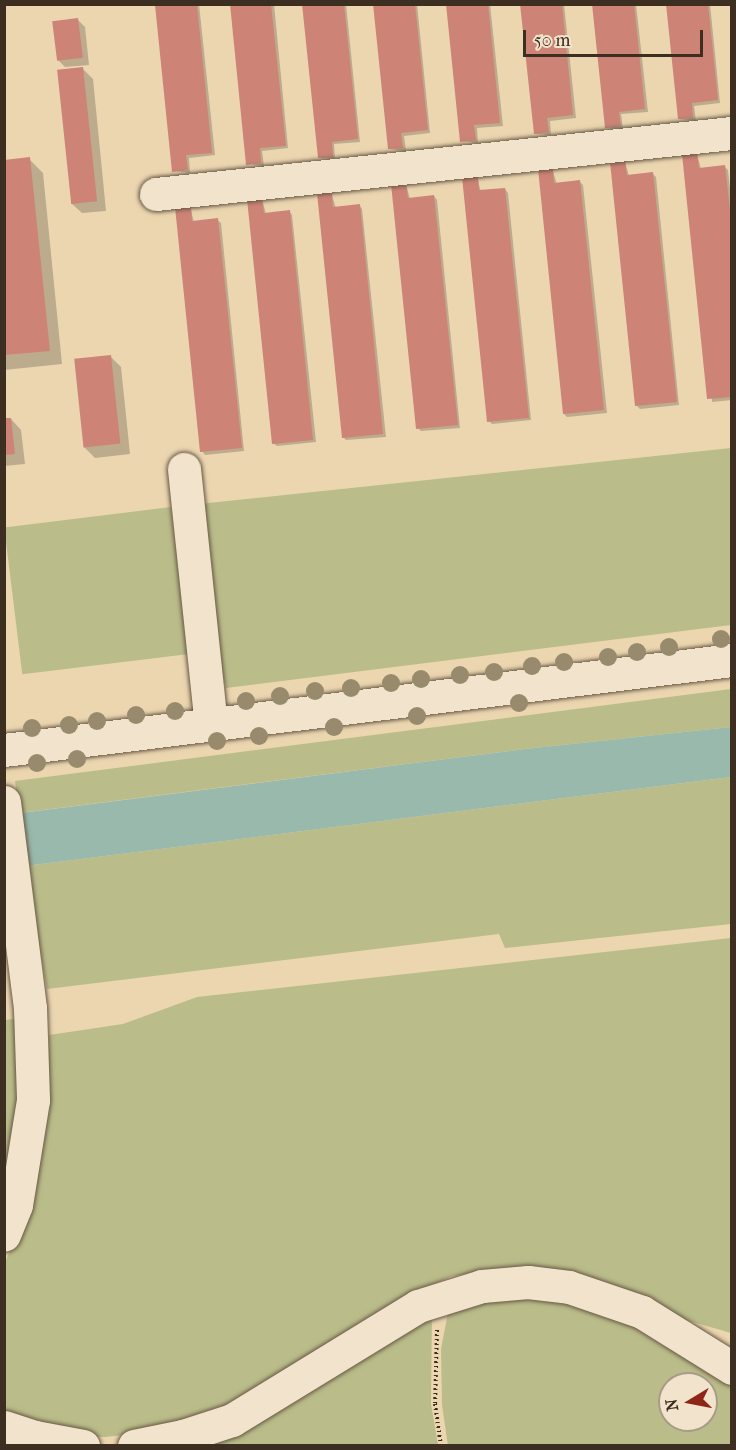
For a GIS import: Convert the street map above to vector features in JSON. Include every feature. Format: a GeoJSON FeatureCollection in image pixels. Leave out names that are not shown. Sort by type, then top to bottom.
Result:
{"type":"FeatureCollection","features":[{"type":"Feature","properties":{"kind":"street"},"geometry":{"type":"LineString","coordinates":[[156,194],[732,133]]}},
{"type":"Feature","properties":{"kind":"street"},"geometry":{"type":"LineString","coordinates":[[184,469],[211,725]]}},
{"type":"Feature","properties":{"kind":"street"},"geometry":{"type":"LineString","coordinates":[[4,750],[732,660]]}},
{"type":"Feature","properties":{"kind":"street"},"geometry":{"type":"LineString","coordinates":[[4,802],[30,1008],[33,1100],[16,1205],[4,1234]]}},
{"type":"Feature","properties":{"kind":"street"},"geometry":{"type":"LineString","coordinates":[[134,1446],[183,1436],[231,1420],[438,1297],[505,1284],[569,1287],[642,1312],[732,1368]]}},
{"type":"Feature","properties":{"kind":"street"},"geometry":{"type":"LineString","coordinates":[[4,1427],[52,1442],[83,1446]]}},
{"type":"Feature","properties":{"kind":"path"},"geometry":{"type":"LineString","coordinates":[[438,1297],[435,1404],[441,1446]]}},
{"type":"Feature","properties":{"kind":"green space"},"geometry":{"type":"Polygon","coordinates":[[[731,448],[731,625],[226,688],[220,666],[199,504],[731,448]]]}},
{"type":"Feature","properties":{"kind":"green space"},"geometry":{"type":"Polygon","coordinates":[[[171,507],[189,654],[22,674],[4,527],[171,507]]]}},
{"type":"Feature","properties":{"kind":"green space"},"geometry":{"type":"Polygon","coordinates":[[[731,689],[731,727],[525,749],[19,813],[15,781],[731,689]]]}},
{"type":"Feature","properties":{"kind":"green space"},"geometry":{"type":"Polygon","coordinates":[[[731,777],[731,924],[505,948],[499,934],[47,989],[25,866],[731,777]]]}},
{"type":"Feature","properties":{"kind":"green space"},"geometry":{"type":"Polygon","coordinates":[[[731,938],[731,1333],[509,1269],[451,1276],[410,1296],[205,1418],[152,1432],[105,1437],[74,1436],[5,1421],[5,1262],[34,1197],[47,1119],[49,1035],[123,1024],[197,997],[731,938]]]}},
{"type":"Feature","properties":{"kind":"green space"},"geometry":{"type":"Polygon","coordinates":[[[14,1019],[22,1098],[5,1211],[5,1020],[14,1019]]]}},
{"type":"Feature","properties":{"kind":"green space"},"geometry":{"type":"Polygon","coordinates":[[[536,1292],[631,1325],[708,1372],[658,1372],[658,1432],[718,1432],[718,1378],[731,1386],[731,1445],[448,1446],[442,1405],[441,1349],[450,1302],[536,1292]]]}},
{"type":"Feature","properties":{"kind":"green space"},"geometry":{"type":"Polygon","coordinates":[[[432,1310],[431,1404],[438,1445],[181,1446],[432,1310]]]}},
{"type":"Feature","properties":{"kind":"shaded area"},"geometry":{"type":"Polygon","coordinates":[[[731,727],[731,777],[25,866],[5,815],[525,749],[731,727]]]}},
{"type":"Feature","properties":{"kind":"building"},"geometry":{"type":"Polygon","coordinates":[[[230,4],[271,4],[286,146],[260,148],[261,163],[246,165],[230,4]]]}},
{"type":"Feature","properties":{"kind":"building"},"geometry":{"type":"Polygon","coordinates":[[[302,4],[344,4],[358,139],[332,142],[333,157],[318,158],[302,4]]]}},
{"type":"Feature","properties":{"kind":"building"},"geometry":{"type":"Polygon","coordinates":[[[373,4],[415,4],[428,130],[401,133],[403,148],[388,149],[373,4]]]}},
{"type":"Feature","properties":{"kind":"building"},"geometry":{"type":"Polygon","coordinates":[[[446,4],[488,4],[500,123],[474,125],[476,140],[460,142],[446,4]]]}},
{"type":"Feature","properties":{"kind":"building"},"geometry":{"type":"Polygon","coordinates":[[[520,4],[562,4],[573,115],[547,118],[549,132],[534,134],[520,4]]]}},
{"type":"Feature","properties":{"kind":"building"},"geometry":{"type":"Polygon","coordinates":[[[592,4],[634,4],[645,109],[619,112],[621,126],[605,128],[592,4]]]}},
{"type":"Feature","properties":{"kind":"building"},"geometry":{"type":"Polygon","coordinates":[[[666,4],[708,4],[718,100],[692,103],[693,118],[678,119],[666,4]]]}},
{"type":"Feature","properties":{"kind":"building"},"geometry":{"type":"Polygon","coordinates":[[[155,5],[197,5],[212,153],[186,155],[188,170],[172,172],[155,5]]]}},
{"type":"Feature","properties":{"kind":"building"},"geometry":{"type":"Polygon","coordinates":[[[78,18],[83,58],[57,61],[52,21],[78,18]]]}},
{"type":"Feature","properties":{"kind":"building"},"geometry":{"type":"Polygon","coordinates":[[[83,67],[97,201],[71,204],[57,70],[83,67]]]}},
{"type":"Feature","properties":{"kind":"building"},"geometry":{"type":"Polygon","coordinates":[[[697,153],[699,168],[725,165],[732,228],[732,397],[707,399],[682,154],[697,153]]]}},
{"type":"Feature","properties":{"kind":"building"},"geometry":{"type":"Polygon","coordinates":[[[30,157],[50,351],[4,355],[4,160],[30,157]]]}},
{"type":"Feature","properties":{"kind":"building"},"geometry":{"type":"Polygon","coordinates":[[[625,160],[627,175],[653,172],[677,402],[635,406],[610,162],[625,160]]]}},
{"type":"Feature","properties":{"kind":"building"},"geometry":{"type":"Polygon","coordinates":[[[553,168],[554,183],[580,180],[604,410],[563,414],[538,169],[553,168]]]}},
{"type":"Feature","properties":{"kind":"building"},"geometry":{"type":"Polygon","coordinates":[[[478,175],[479,190],[505,188],[529,418],[487,422],[462,177],[478,175]]]}},
{"type":"Feature","properties":{"kind":"building"},"geometry":{"type":"Polygon","coordinates":[[[406,183],[408,198],[434,195],[458,425],[416,429],[391,184],[406,183]]]}},
{"type":"Feature","properties":{"kind":"building"},"geometry":{"type":"Polygon","coordinates":[[[332,192],[333,207],[360,204],[383,434],[342,438],[317,193],[332,192]]]}},
{"type":"Feature","properties":{"kind":"building"},"geometry":{"type":"Polygon","coordinates":[[[262,198],[264,213],[290,210],[313,440],[272,444],[247,199],[262,198]]]}},
{"type":"Feature","properties":{"kind":"building"},"geometry":{"type":"Polygon","coordinates":[[[191,206],[192,221],[218,218],[242,448],[200,452],[175,207],[191,206]]]}},
{"type":"Feature","properties":{"kind":"building"},"geometry":{"type":"Polygon","coordinates":[[[111,355],[120,444],[84,447],[74,359],[111,355]]]}},
{"type":"Feature","properties":{"kind":"building"},"geometry":{"type":"Polygon","coordinates":[[[4,418],[11,418],[15,454],[4,455],[4,418]]]}}]}
